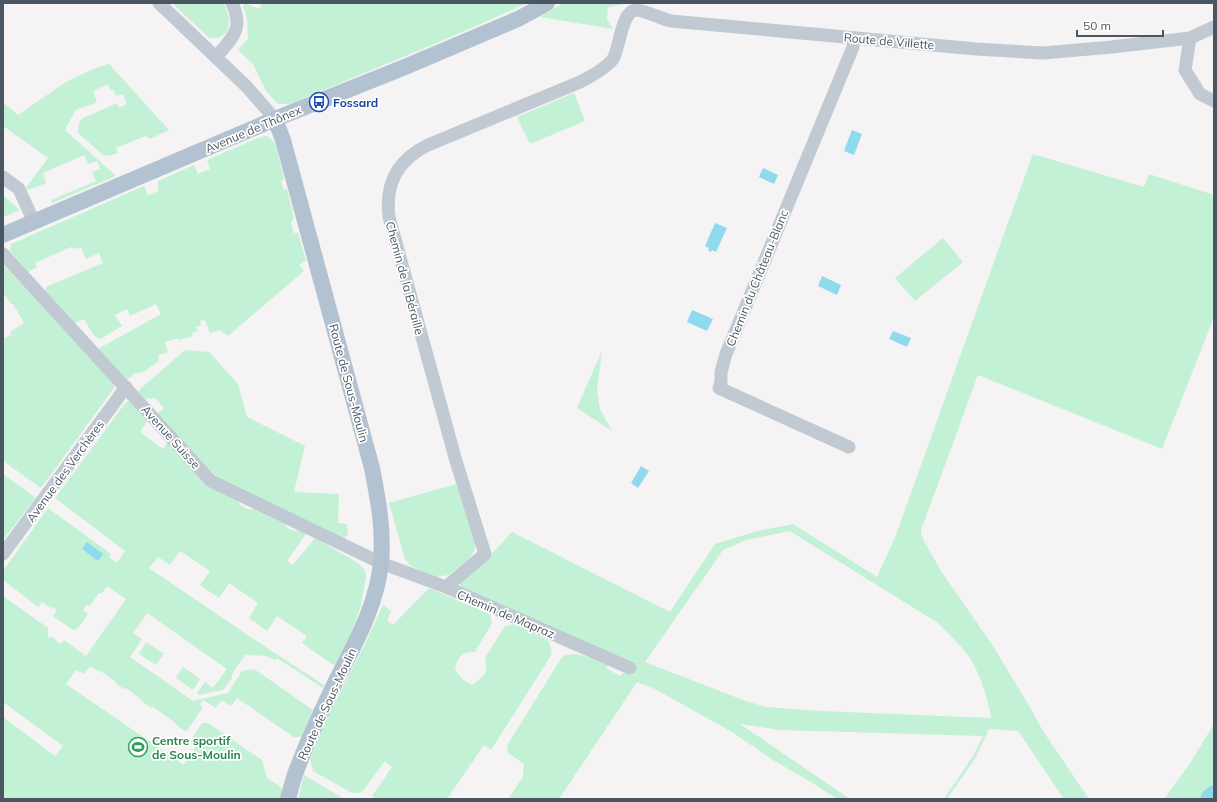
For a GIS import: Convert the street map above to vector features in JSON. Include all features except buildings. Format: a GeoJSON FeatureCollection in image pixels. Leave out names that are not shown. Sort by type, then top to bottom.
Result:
{"type":"FeatureCollection","features":[{"type":"Feature","properties":{"kind":"main road","name":"Avenue de Thônex"},"geometry":{"type":"LineString","coordinates":[[3,235],[275,119],[405,67],[518,19],[547,3]]}},
{"type":"Feature","properties":{"kind":"main road","name":"Route de Sous-Moulin"},"geometry":{"type":"LineString","coordinates":[[275,119],[283,140],[372,468],[381,515],[383,536],[378,583],[371,608],[304,752],[288,799]]}},
{"type":"Feature","properties":{"kind":"street","name":"Route de Sous-Moulin"},"geometry":{"type":"LineString","coordinates":[[159,3],[246,86],[275,119]]}},
{"type":"Feature","properties":{"kind":"street"},"geometry":{"type":"LineString","coordinates":[[216,57],[235,34],[237,16],[232,3]]}},
{"type":"Feature","properties":{"kind":"street","name":"Route de Villette"},"geometry":{"type":"LineString","coordinates":[[600,71],[612,60],[617,52],[624,22],[630,13],[634,11],[641,11],[671,21],[968,48],[1043,53],[1190,38],[1214,27]]}},
{"type":"Feature","properties":{"kind":"street","name":"Chemin du Château-Blanc"},"geometry":{"type":"LineString","coordinates":[[849,447],[719,388],[721,382],[721,372],[726,354],[853,47],[854,38]]}},
{"type":"Feature","properties":{"kind":"street"},"geometry":{"type":"LineString","coordinates":[[1190,38],[1185,70],[1200,94],[1214,101]]}},
{"type":"Feature","properties":{"kind":"street","name":"Chemin de la Béraille"},"geometry":{"type":"LineString","coordinates":[[446,587],[485,554],[456,461],[390,221],[388,204],[389,190],[397,170],[414,152],[580,82],[600,71]]}},
{"type":"Feature","properties":{"kind":"street"},"geometry":{"type":"LineString","coordinates":[[3,177],[19,189],[34,222]]}},
{"type":"Feature","properties":{"kind":"street","name":"Avenue Suisse"},"geometry":{"type":"LineString","coordinates":[[3,254],[211,481],[381,563]]}},
{"type":"Feature","properties":{"kind":"street","name":"Avenue des Verchères"},"geometry":{"type":"LineString","coordinates":[[3,554],[126,387]]}},
{"type":"Feature","properties":{"kind":"street","name":"Chemin de Mapraz"},"geometry":{"type":"LineString","coordinates":[[381,563],[446,587],[630,668]]}},
{"type":"Feature","properties":{"kind":"green space"},"geometry":{"type":"Polygon","coordinates":[[[172,3],[224,3],[229,18],[228,28],[221,37],[208,37],[172,3]]]}},
{"type":"Feature","properties":{"kind":"green space"},"geometry":{"type":"Polygon","coordinates":[[[245,3],[259,9],[262,3],[528,3],[290,104],[278,104],[266,91],[253,64],[238,50],[248,39],[247,18],[243,7],[245,3]]]}},
{"type":"Feature","properties":{"kind":"green space"},"geometry":{"type":"Polygon","coordinates":[[[564,3],[631,3],[608,7],[607,19],[613,29],[540,17],[564,3]]]}},
{"type":"Feature","properties":{"kind":"green space"},"geometry":{"type":"Polygon","coordinates":[[[109,64],[169,130],[150,139],[145,136],[116,148],[118,153],[108,156],[103,155],[78,133],[79,122],[83,118],[117,103],[119,108],[127,104],[123,94],[116,96],[114,90],[111,91],[108,84],[93,91],[97,102],[75,110],[65,130],[116,176],[52,203],[51,200],[96,181],[92,172],[100,169],[97,161],[88,164],[84,155],[43,173],[46,183],[28,190],[26,188],[48,158],[3,126],[3,102],[18,115],[66,82],[93,69],[109,64]]]}},
{"type":"Feature","properties":{"kind":"green space"},"geometry":{"type":"Polygon","coordinates":[[[574,93],[585,121],[530,144],[517,117],[574,93]]]}},
{"type":"Feature","properties":{"kind":"green space"},"geometry":{"type":"Polygon","coordinates":[[[267,136],[276,145],[284,179],[281,181],[284,190],[287,189],[294,219],[291,222],[294,233],[298,233],[306,261],[299,265],[304,271],[228,336],[220,330],[210,333],[205,320],[200,321],[201,325],[196,327],[198,331],[192,333],[193,336],[165,342],[168,352],[159,355],[159,361],[145,371],[134,374],[127,380],[98,349],[161,314],[156,304],[130,316],[127,309],[115,315],[122,326],[100,339],[94,336],[84,319],[75,323],[45,290],[46,287],[103,263],[99,253],[86,259],[81,247],[75,249],[71,247],[35,263],[37,267],[28,272],[10,251],[11,244],[144,186],[148,195],[158,191],[158,181],[194,165],[198,174],[210,169],[207,160],[260,137],[267,136]]]}},
{"type":"Feature","properties":{"kind":"green space"},"geometry":{"type":"Polygon","coordinates":[[[1033,154],[1144,187],[1149,174],[1214,195],[1214,317],[1162,449],[978,375],[921,530],[925,543],[941,571],[993,646],[1043,731],[1089,799],[1064,799],[1018,731],[989,729],[976,757],[947,799],[944,799],[973,756],[983,736],[780,730],[740,724],[850,799],[837,799],[773,760],[732,732],[655,689],[637,682],[559,799],[508,799],[523,777],[524,764],[508,753],[508,744],[562,657],[573,654],[585,656],[608,665],[606,668],[620,676],[633,666],[463,589],[460,586],[460,583],[489,557],[512,532],[670,612],[715,544],[758,531],[793,524],[877,577],[896,535],[1033,154]],[[790,531],[746,540],[723,550],[645,662],[743,700],[766,707],[821,711],[991,718],[984,688],[975,666],[964,650],[938,623],[790,531]]]}},
{"type":"Feature","properties":{"kind":"green space"},"geometry":{"type":"Polygon","coordinates":[[[3,195],[20,210],[3,217],[3,195]]]}},
{"type":"Feature","properties":{"kind":"green space"},"geometry":{"type":"Polygon","coordinates":[[[943,238],[963,262],[915,301],[895,278],[943,238]]]}},
{"type":"Feature","properties":{"kind":"green space"},"geometry":{"type":"Polygon","coordinates":[[[3,264],[113,383],[114,388],[41,488],[3,461],[3,339],[11,335],[10,332],[24,323],[13,304],[11,304],[5,295],[3,296],[3,264]]]}},
{"type":"Feature","properties":{"kind":"green space"},"geometry":{"type":"Polygon","coordinates":[[[185,350],[209,352],[238,384],[247,417],[305,446],[294,492],[339,494],[338,523],[347,524],[348,535],[344,538],[219,479],[157,414],[164,408],[155,398],[145,399],[138,391],[185,350]]]}},
{"type":"Feature","properties":{"kind":"green space"},"geometry":{"type":"Polygon","coordinates":[[[602,351],[597,390],[600,409],[612,431],[577,408],[602,351]]]}},
{"type":"Feature","properties":{"kind":"green space"},"geometry":{"type":"Polygon","coordinates":[[[126,402],[130,402],[148,420],[140,432],[163,449],[168,442],[209,486],[238,501],[240,505],[247,509],[254,509],[285,524],[287,528],[295,531],[300,530],[306,534],[287,561],[293,565],[315,538],[358,563],[365,570],[366,577],[360,609],[347,644],[335,666],[302,643],[307,636],[277,616],[267,631],[249,618],[258,603],[229,583],[219,598],[200,585],[210,571],[180,551],[170,565],[158,557],[149,568],[324,685],[323,688],[277,658],[275,660],[265,656],[246,654],[223,690],[199,695],[197,693],[205,682],[213,688],[227,669],[147,613],[133,633],[142,639],[130,657],[193,701],[228,693],[242,671],[254,669],[313,710],[301,737],[294,737],[237,698],[231,706],[223,701],[219,703],[216,708],[203,700],[200,705],[203,707],[186,732],[152,706],[151,708],[126,688],[124,689],[99,670],[98,671],[90,666],[84,674],[76,670],[66,684],[184,765],[196,746],[190,742],[202,723],[208,723],[262,760],[267,778],[281,787],[282,791],[280,799],[3,799],[3,717],[55,756],[63,746],[3,702],[3,596],[48,628],[48,636],[50,638],[52,637],[61,644],[64,640],[86,656],[126,599],[107,586],[102,593],[99,593],[90,606],[86,605],[83,610],[88,614],[78,628],[73,630],[53,616],[57,610],[53,607],[52,609],[42,602],[38,607],[3,580],[3,571],[48,508],[111,554],[109,557],[117,563],[125,551],[55,498],[126,402]]]}},
{"type":"Feature","properties":{"kind":"green space"},"geometry":{"type":"Polygon","coordinates":[[[3,474],[36,498],[3,540],[3,474]]]}},
{"type":"Feature","properties":{"kind":"green space"},"geometry":{"type":"Polygon","coordinates":[[[456,484],[475,538],[475,550],[469,559],[449,575],[435,577],[411,566],[405,559],[389,503],[456,484]]]}},
{"type":"Feature","properties":{"kind":"green space"},"geometry":{"type":"Polygon","coordinates":[[[429,588],[490,614],[492,623],[475,652],[467,653],[461,656],[455,668],[458,674],[466,682],[472,685],[484,674],[486,671],[485,658],[505,626],[515,624],[549,641],[552,654],[491,750],[484,745],[447,799],[376,799],[372,796],[392,767],[385,761],[362,792],[352,793],[313,771],[310,759],[326,720],[383,605],[391,611],[387,621],[393,625],[429,588]]]}},
{"type":"Feature","properties":{"kind":"green space"},"geometry":{"type":"Polygon","coordinates":[[[146,642],[164,654],[156,665],[139,654],[146,642]]]}},
{"type":"Feature","properties":{"kind":"green space"},"geometry":{"type":"Polygon","coordinates":[[[183,667],[200,679],[193,690],[176,678],[183,667]]]}},
{"type":"Feature","properties":{"kind":"green space"},"geometry":{"type":"Polygon","coordinates":[[[1214,724],[1214,799],[1164,799],[1189,765],[1214,724]]]}},
{"type":"Feature","properties":{"kind":"green space"},"geometry":{"type":"Polygon","coordinates":[[[304,775],[344,799],[298,799],[304,775]]]}},
{"type":"Feature","properties":{"kind":"water"},"geometry":{"type":"Polygon","coordinates":[[[852,130],[862,134],[854,155],[844,151],[852,130]]]}},
{"type":"Feature","properties":{"kind":"water"},"geometry":{"type":"Polygon","coordinates":[[[763,168],[778,175],[774,184],[759,177],[763,168]]]}},
{"type":"Feature","properties":{"kind":"water"},"geometry":{"type":"Polygon","coordinates":[[[715,223],[727,228],[716,252],[712,250],[711,252],[708,251],[709,248],[705,246],[715,223]]]}},
{"type":"Feature","properties":{"kind":"water"},"geometry":{"type":"Polygon","coordinates":[[[822,276],[841,285],[837,295],[818,286],[822,276]]]}},
{"type":"Feature","properties":{"kind":"water"},"geometry":{"type":"Polygon","coordinates":[[[692,310],[713,319],[707,331],[687,322],[692,310]]]}},
{"type":"Feature","properties":{"kind":"water"},"geometry":{"type":"Polygon","coordinates":[[[893,331],[911,338],[907,347],[889,339],[893,331]]]}},
{"type":"Feature","properties":{"kind":"water"},"geometry":{"type":"Polygon","coordinates":[[[641,466],[649,471],[638,488],[631,483],[641,466]]]}},
{"type":"Feature","properties":{"kind":"water"},"geometry":{"type":"Polygon","coordinates":[[[87,542],[103,554],[98,561],[82,549],[87,542]]]}},
{"type":"Feature","properties":{"kind":"waterway"},"geometry":{"type":"LineString","coordinates":[[1211,799],[1214,796]]}},
{"type":"Feature","properties":{"kind":"place","name":"Fossard"},"geometry":{"type":"Point","coordinates":[319,102]}},
{"type":"Feature","properties":{"kind":"place","name":"Centre sportif de Sous-Moulin"},"geometry":{"type":"Point","coordinates":[138,747]}}]}
